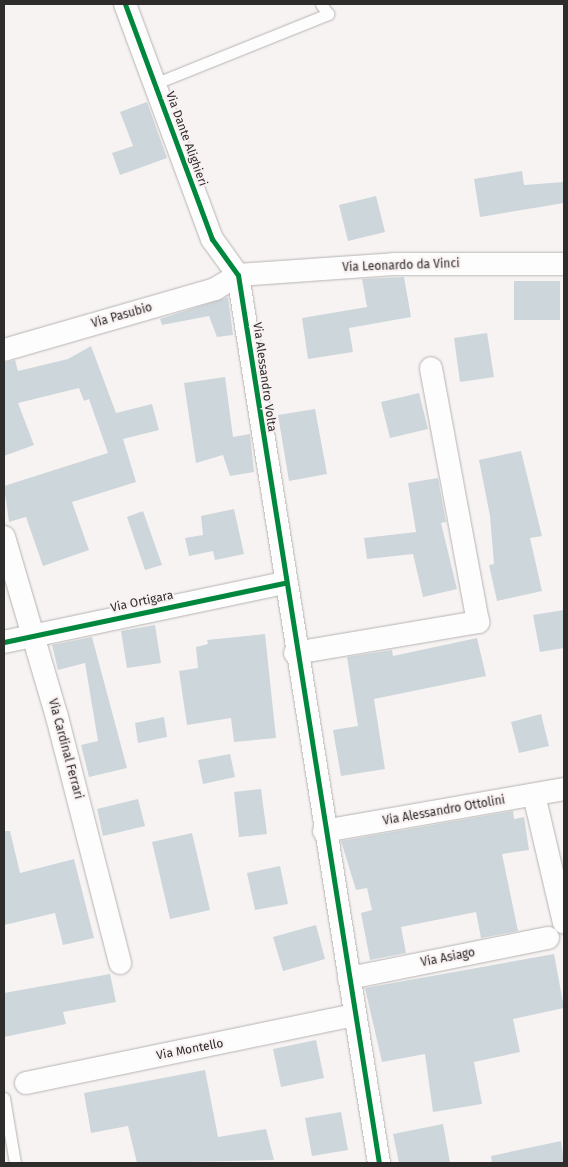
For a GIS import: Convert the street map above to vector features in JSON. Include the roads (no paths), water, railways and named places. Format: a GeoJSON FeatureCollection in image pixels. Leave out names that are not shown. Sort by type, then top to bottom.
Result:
{"type":"FeatureCollection","features":[{"type":"Feature","properties":{"kind":"street","name":"Via Dante Alighieri"},"geometry":{"type":"LineString","coordinates":[[125,4],[212,239],[238,276]]}},
{"type":"Feature","properties":{"kind":"street","name":"Via Leonardo da Vinci"},"geometry":{"type":"LineString","coordinates":[[238,276],[394,264],[564,264]]}},
{"type":"Feature","properties":{"kind":"street","name":"Via Pasubio"},"geometry":{"type":"LineString","coordinates":[[4,350],[215,289],[238,276]]}},
{"type":"Feature","properties":{"kind":"street","name":"Via Alessandro Volta"},"geometry":{"type":"LineString","coordinates":[[238,276],[295,653],[349,978],[353,1015],[379,1163]]}},
{"type":"Feature","properties":{"kind":"street"},"geometry":{"type":"LineString","coordinates":[[295,653],[478,622],[431,368]]}},
{"type":"Feature","properties":{"kind":"street","name":"Via Cardinal Ferrari"},"geometry":{"type":"LineString","coordinates":[[4,537],[34,634],[120,963]]}},
{"type":"Feature","properties":{"kind":"street","name":"Via Ortigara"},"geometry":{"type":"LineString","coordinates":[[4,642],[34,634],[284,583]]}},
{"type":"Feature","properties":{"kind":"street","name":"Via Alessandro Ottolini"},"geometry":{"type":"LineString","coordinates":[[324,832],[534,796],[564,789]]}},
{"type":"Feature","properties":{"kind":"street"},"geometry":{"type":"LineString","coordinates":[[534,796],[564,923]]}},
{"type":"Feature","properties":{"kind":"street","name":"Via Asiago"},"geometry":{"type":"LineString","coordinates":[[349,978],[548,938]]}},
{"type":"Feature","properties":{"kind":"street","name":"Via Montello"},"geometry":{"type":"LineString","coordinates":[[26,1083],[353,1015]]}},
{"type":"Feature","properties":{"kind":"lane"},"geometry":{"type":"LineString","coordinates":[[154,84],[328,14],[321,4]]}},
{"type":"Feature","properties":{"kind":"lane"},"geometry":{"type":"LineString","coordinates":[[4,1098],[15,1163]]}}]}
